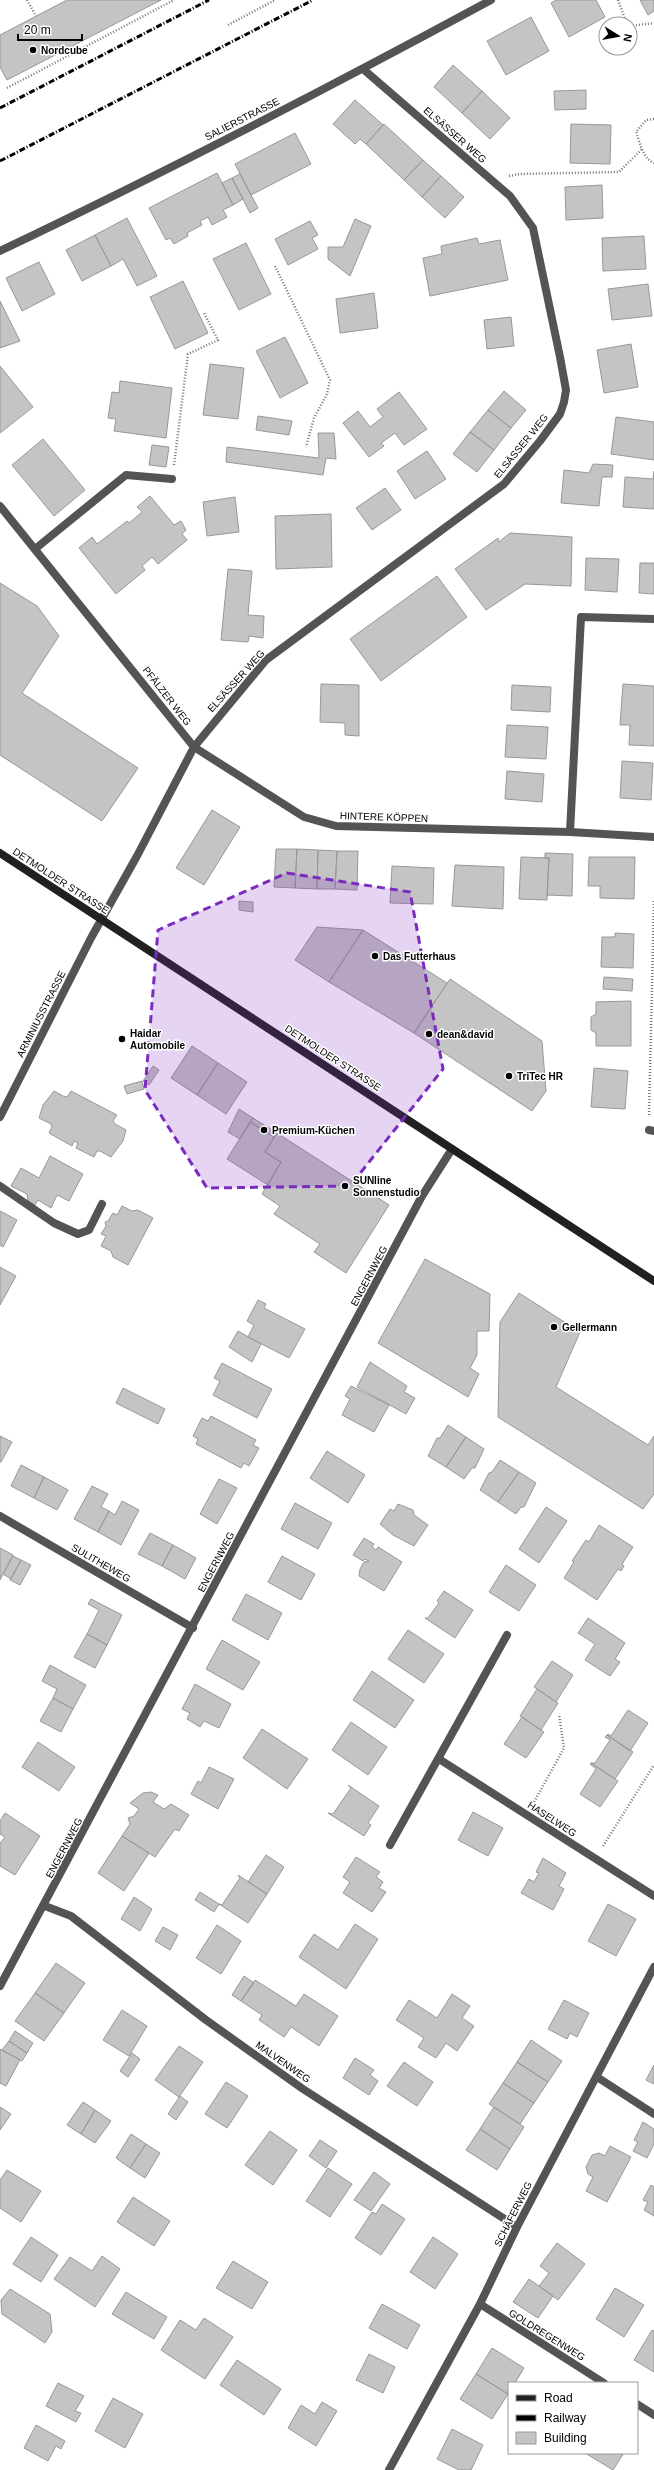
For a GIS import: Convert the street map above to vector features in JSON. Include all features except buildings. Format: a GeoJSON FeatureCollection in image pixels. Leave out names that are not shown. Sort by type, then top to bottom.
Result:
{"type":"FeatureCollection","features":[{"type":"Feature","properties":{"kind":"main road","name":"DETMOLDER STRASSE"},"geometry":{"type":"LineString","coordinates":[[0,853],[654,1281]]}},
{"type":"Feature","properties":{"kind":"street","name":"SALIERSTRASSE"},"geometry":{"type":"LineString","coordinates":[[0,251],[83,212],[363,69],[491,0]]}},
{"type":"Feature","properties":{"kind":"street","name":"ELSÄSSER WEG"},"geometry":{"type":"LineString","coordinates":[[194,747],[266,660],[504,484],[560,414],[566,390],[533,228],[510,196],[493,180],[363,69]]}},
{"type":"Feature","properties":{"kind":"street"},"geometry":{"type":"LineString","coordinates":[[34,549],[126,475],[172,479]]}},
{"type":"Feature","properties":{"kind":"street","name":"PFÄLZER WEG"},"geometry":{"type":"LineString","coordinates":[[0,506],[194,747]]}},
{"type":"Feature","properties":{"kind":"street"},"geometry":{"type":"LineString","coordinates":[[570,832],[582,618],[654,619]]}},
{"type":"Feature","properties":{"kind":"street","name":"HINTERE KÖPPEN"},"geometry":{"type":"LineString","coordinates":[[194,747],[304,817],[336,826],[570,832],[654,837]]}},
{"type":"Feature","properties":{"kind":"street"},"geometry":{"type":"LineString","coordinates":[[101,919],[137,856],[194,747]]}},
{"type":"Feature","properties":{"kind":"street","name":"ARMINIUSSTRASSE"},"geometry":{"type":"LineString","coordinates":[[0,1118],[101,919]]}},
{"type":"Feature","properties":{"kind":"street","name":"ENGERNWEG"},"geometry":{"type":"LineString","coordinates":[[0,1986],[418,1203],[452,1149]]}},
{"type":"Feature","properties":{"kind":"street"},"geometry":{"type":"LineString","coordinates":[[0,1186],[54,1223],[78,1234],[89,1230],[102,1204]]}},
{"type":"Feature","properties":{"kind":"street","name":"SULITHEWEG"},"geometry":{"type":"LineString","coordinates":[[0,1516],[192,1628]]}},
{"type":"Feature","properties":{"kind":"street"},"geometry":{"type":"LineString","coordinates":[[390,1845],[507,1635]]}},
{"type":"Feature","properties":{"kind":"street","name":"HASELWEG"},"geometry":{"type":"LineString","coordinates":[[439,1759],[654,1896]]}},
{"type":"Feature","properties":{"kind":"street","name":"MALVENWEG"},"geometry":{"type":"LineString","coordinates":[[44,1906],[71,1916],[206,2020],[303,2089],[517,2227]]}},
{"type":"Feature","properties":{"kind":"street","name":"SCHÄFERWEG"},"geometry":{"type":"LineString","coordinates":[[389,2470],[480,2304],[517,2227],[654,1967]]}},
{"type":"Feature","properties":{"kind":"street"},"geometry":{"type":"LineString","coordinates":[[597,2077],[654,2114]]}},
{"type":"Feature","properties":{"kind":"street","name":"GOLDREGENWEG"},"geometry":{"type":"LineString","coordinates":[[480,2304],[602,2382]]}},
{"type":"Feature","properties":{"kind":"street"},"geometry":{"type":"LineString","coordinates":[[638,2405],[654,2415]]}},
{"type":"Feature","properties":{"kind":"path"},"geometry":{"type":"LineString","coordinates":[[27,0],[36,16]]}},
{"type":"Feature","properties":{"kind":"path"},"geometry":{"type":"LineString","coordinates":[[7,88],[174,0]]}},
{"type":"Feature","properties":{"kind":"path"},"geometry":{"type":"LineString","coordinates":[[228,25],[275,0]]}},
{"type":"Feature","properties":{"kind":"path"},"geometry":{"type":"LineString","coordinates":[[618,0],[624,16]]}},
{"type":"Feature","properties":{"kind":"path"},"geometry":{"type":"LineString","coordinates":[[638,25],[654,23]]}},
{"type":"Feature","properties":{"kind":"path"},"geometry":{"type":"LineString","coordinates":[[654,119],[646,120],[636,132],[642,149],[650,162],[654,163]]}},
{"type":"Feature","properties":{"kind":"path"},"geometry":{"type":"LineString","coordinates":[[493,180],[519,174],[619,172],[642,149]]}},
{"type":"Feature","properties":{"kind":"path"},"geometry":{"type":"LineString","coordinates":[[275,266],[330,380],[328,394],[314,418],[306,447]]}},
{"type":"Feature","properties":{"kind":"path"},"geometry":{"type":"LineString","coordinates":[[172,479],[188,354],[218,340],[204,313]]}},
{"type":"Feature","properties":{"kind":"path"},"geometry":{"type":"LineString","coordinates":[[651,1130],[654,901]]}},
{"type":"Feature","properties":{"kind":"path"},"geometry":{"type":"LineString","coordinates":[[527,1815],[564,1748],[559,1714]]}},
{"type":"Feature","properties":{"kind":"path"},"geometry":{"type":"LineString","coordinates":[[596,1859],[654,1765]]}},
{"type":"Feature","properties":{"kind":"highlighted area"},"geometry":{"type":"Polygon","coordinates":[[[287,873],[410,892],[443,1069],[350,1186],[207,1188],[145,1090],[158,930],[287,873]]]}},
{"type":"Feature","properties":{"kind":"railway"},"geometry":{"type":"LineString","coordinates":[[0,108],[209,0]]}},
{"type":"Feature","properties":{"kind":"railway"},"geometry":{"type":"LineString","coordinates":[[0,161],[313,0]]}},
{"type":"Feature","properties":{"kind":"place","name":"Nordcube"},"geometry":{"type":"Point","coordinates":[33,50]}},
{"type":"Feature","properties":{"kind":"place","name":"Das Futterhaus"},"geometry":{"type":"Point","coordinates":[375,956]}},
{"type":"Feature","properties":{"kind":"place","name":"dean&david"},"geometry":{"type":"Point","coordinates":[429,1034]}},
{"type":"Feature","properties":{"kind":"place","name":"Haidar Automobile"},"geometry":{"type":"Point","coordinates":[122,1039]}},
{"type":"Feature","properties":{"kind":"place","name":"TriTec HR"},"geometry":{"type":"Point","coordinates":[509,1076]}},
{"type":"Feature","properties":{"kind":"place","name":"Premium-Küchen"},"geometry":{"type":"Point","coordinates":[264,1130]}},
{"type":"Feature","properties":{"kind":"place","name":"SUNline Sonnenstudio"},"geometry":{"type":"Point","coordinates":[345,1186]}},
{"type":"Feature","properties":{"kind":"place","name":"Gellermann"},"geometry":{"type":"Point","coordinates":[554,1327]}}]}
